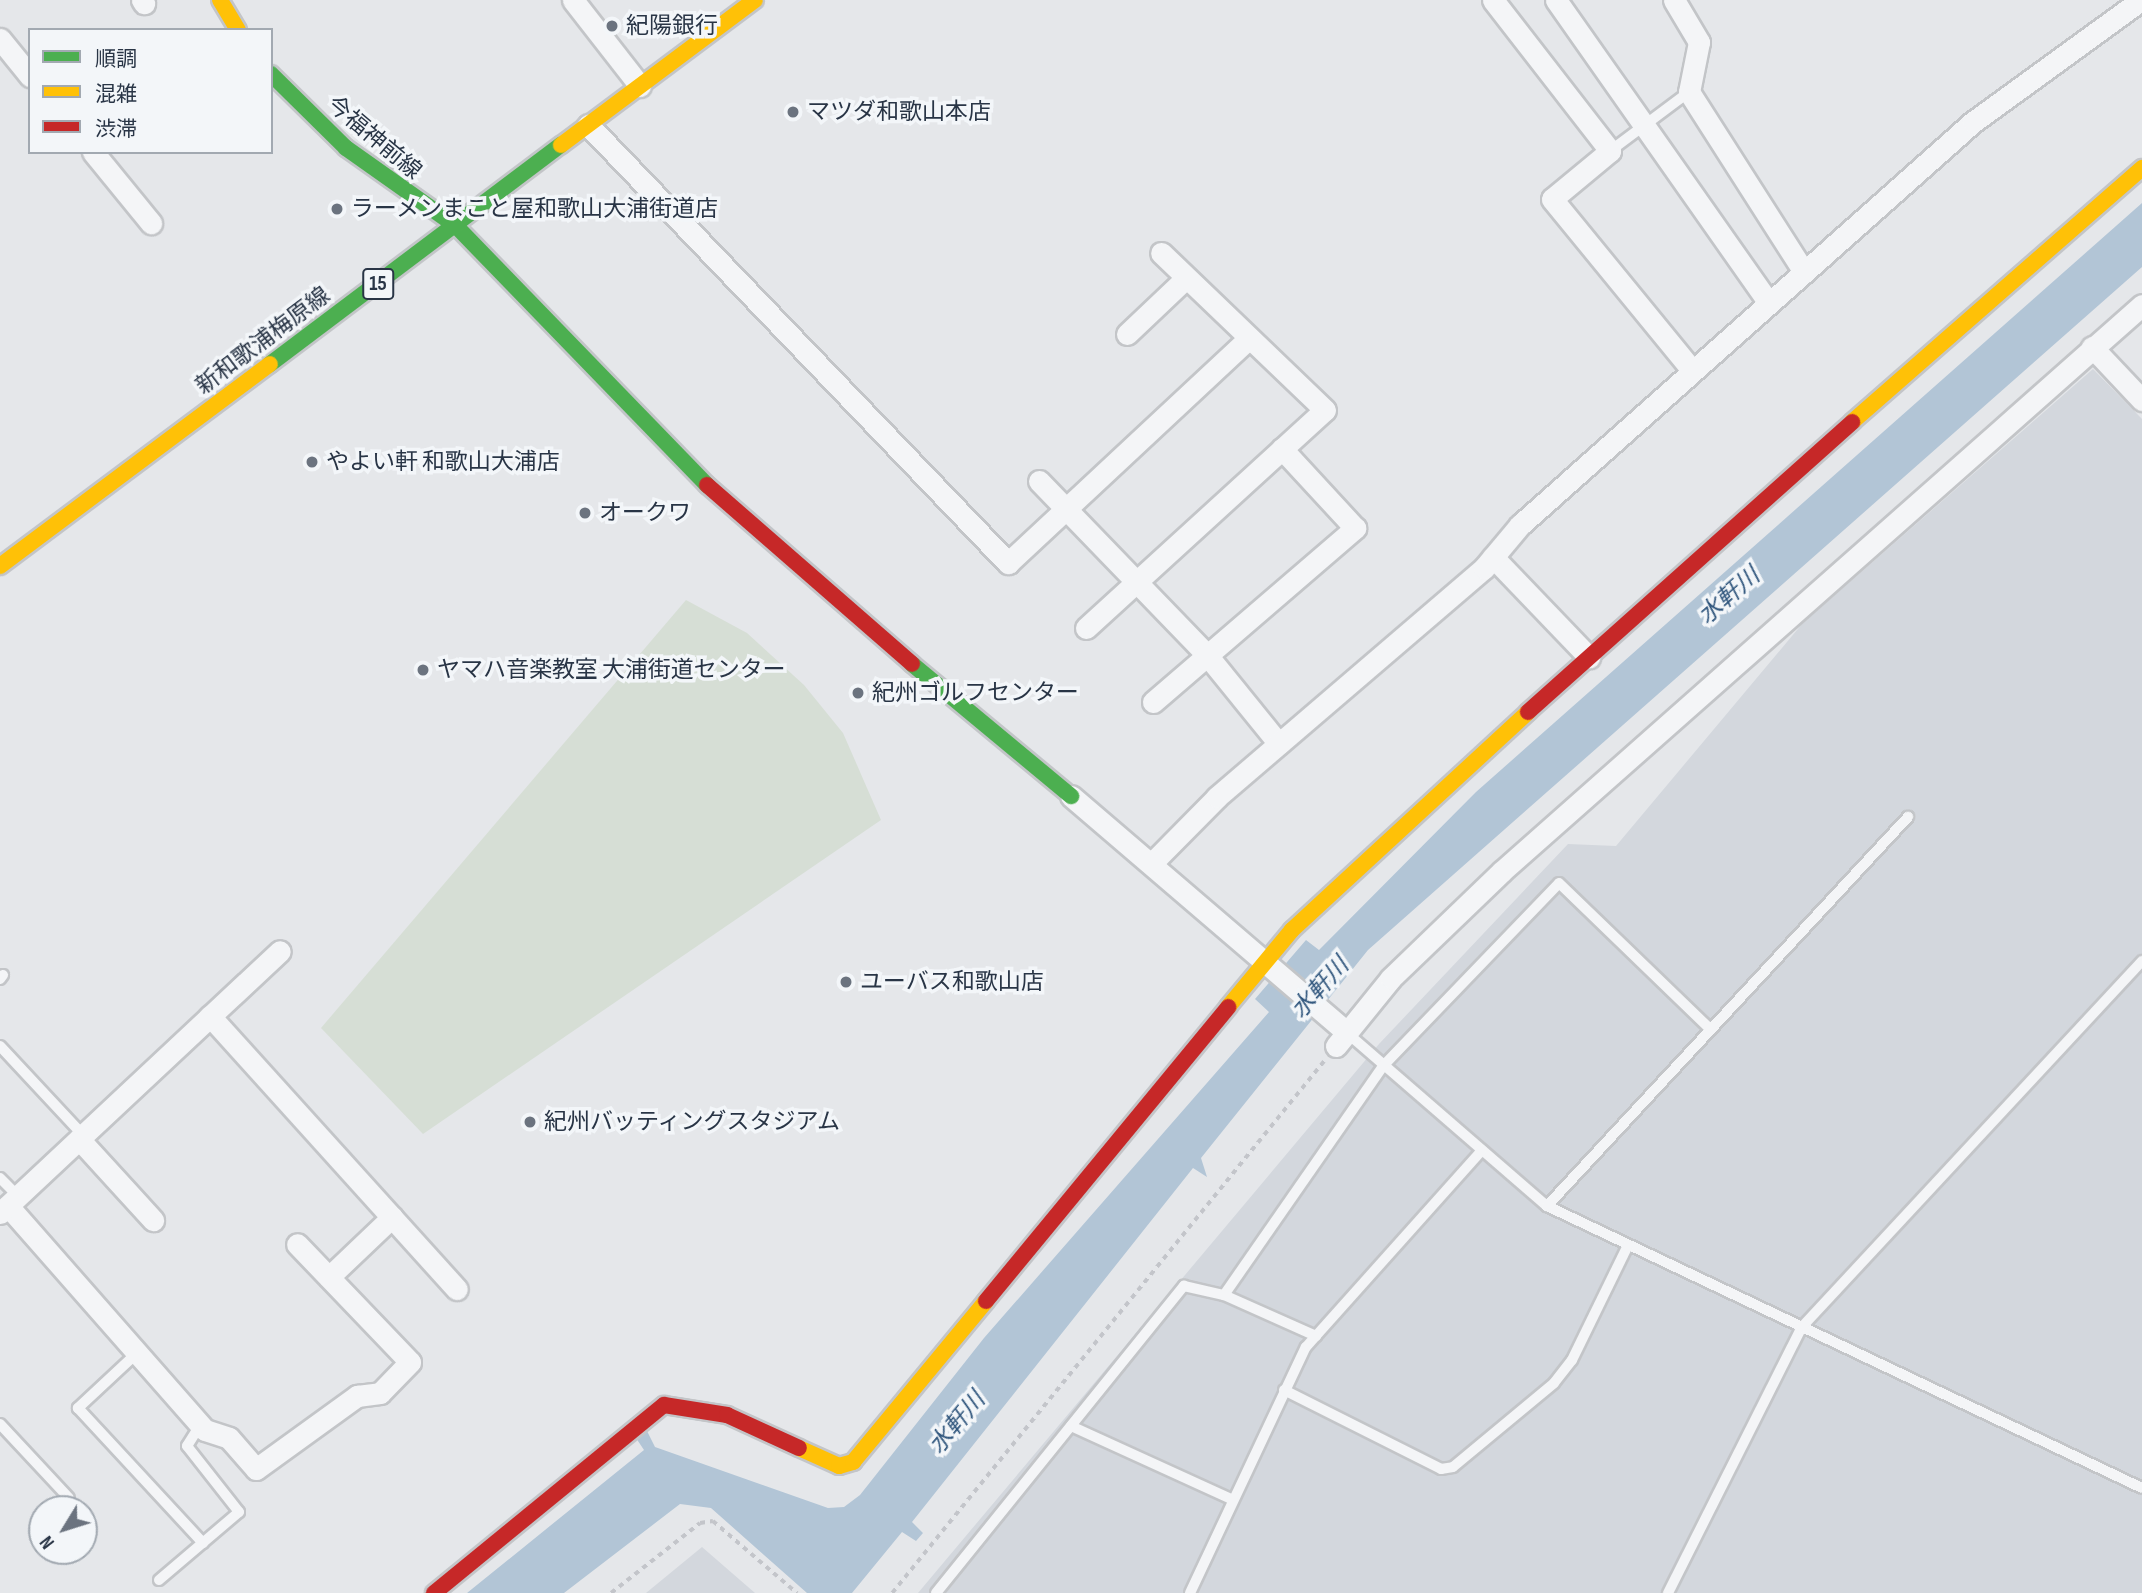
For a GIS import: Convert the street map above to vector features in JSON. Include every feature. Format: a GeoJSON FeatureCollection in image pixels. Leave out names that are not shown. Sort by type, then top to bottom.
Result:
{"type":"FeatureCollection","features":[{"type":"Feature","properties":{"kind":"street"},"geometry":{"type":"LineString","coordinates":[[219,0],[237,28]]}},
{"type":"Feature","properties":{"kind":"street"},"geometry":{"type":"LineString","coordinates":[[572,0],[640,86]]}},
{"type":"Feature","properties":{"kind":"street","name":"新和歌浦梅原線"},"geometry":{"type":"LineString","coordinates":[[0,566],[755,0]]}},
{"type":"Feature","properties":{"kind":"street"},"geometry":{"type":"LineString","coordinates":[[1493,0],[1610,151],[1552,199],[1693,371]]}},
{"type":"Feature","properties":{"kind":"street"},"geometry":{"type":"LineString","coordinates":[[1556,0],[1769,303]]}},
{"type":"Feature","properties":{"kind":"street"},"geometry":{"type":"LineString","coordinates":[[1674,0],[1699,42],[1689,92],[1804,272]]}},
{"type":"Feature","properties":{"kind":"street"},"geometry":{"type":"LineString","coordinates":[[1152,863],[1279,744],[1493,557],[1520,525],[1973,122],[2141,0]]}},
{"type":"Feature","properties":{"kind":"street"},"geometry":{"type":"LineString","coordinates":[[0,39],[28,74]]}},
{"type":"Feature","properties":{"kind":"street","name":"今福神前線"},"geometry":{"type":"LineString","coordinates":[[273,76],[345,148],[456,226],[743,523],[1071,796]]}},
{"type":"Feature","properties":{"kind":"street"},"geometry":{"type":"LineString","coordinates":[[588,125],[1008,563],[1249,338]]}},
{"type":"Feature","properties":{"kind":"street"},"geometry":{"type":"LineString","coordinates":[[95,154],[150,223]]}},
{"type":"Feature","properties":{"kind":"street"},"geometry":{"type":"LineString","coordinates":[[434,1593],[664,1405],[727,1415],[839,1466],[853,1462],[1271,967],[1292,930],[1589,657],[2142,168]]}},
{"type":"Feature","properties":{"kind":"street"},"geometry":{"type":"LineString","coordinates":[[1086,628],[1325,410],[1161,253]]}},
{"type":"Feature","properties":{"kind":"street"},"geometry":{"type":"LineString","coordinates":[[1127,334],[1186,278]]}},
{"type":"Feature","properties":{"kind":"street"},"geometry":{"type":"LineString","coordinates":[[1071,796],[1271,967],[1341,1039],[1391,978],[1501,872],[2142,305]]}},
{"type":"Feature","properties":{"kind":"street"},"geometry":{"type":"LineString","coordinates":[[2092,347],[2142,400]]}},
{"type":"Feature","properties":{"kind":"street"},"geometry":{"type":"LineString","coordinates":[[1153,702],[1355,527],[1282,449]]}},
{"type":"Feature","properties":{"kind":"street"},"geometry":{"type":"LineString","coordinates":[[1040,481],[1208,655],[1279,744]]}},
{"type":"Feature","properties":{"kind":"street"},"geometry":{"type":"LineString","coordinates":[[1493,557],[1589,657]]}},
{"type":"Feature","properties":{"kind":"street"},"geometry":{"type":"LineString","coordinates":[[280,951],[8,1205],[200,1425],[229,1437],[257,1469],[357,1395],[380,1394],[410,1362],[297,1244]]}},
{"type":"Feature","properties":{"kind":"street"},"geometry":{"type":"LineString","coordinates":[[210,1016],[457,1289]]}},
{"type":"Feature","properties":{"kind":"street"},"geometry":{"type":"LineString","coordinates":[[81,1137],[153,1220]]}},
{"type":"Feature","properties":{"kind":"street"},"geometry":{"type":"LineString","coordinates":[[328,1277],[392,1217]]}},
{"type":"Feature","properties":{"kind":"lane"},"geometry":{"type":"LineString","coordinates":[[1610,151],[1642,124],[1689,92]]}},
{"type":"Feature","properties":{"kind":"lane"},"geometry":{"type":"LineString","coordinates":[[1547,1206],[1908,817]]}},
{"type":"Feature","properties":{"kind":"lane"},"geometry":{"type":"LineString","coordinates":[[1224,1295],[1384,1065],[1559,884],[1711,1030]]}},
{"type":"Feature","properties":{"kind":"lane"},"geometry":{"type":"LineString","coordinates":[[1668,1593],[1801,1328],[2142,961]]}},
{"type":"Feature","properties":{"kind":"lane"},"geometry":{"type":"LineString","coordinates":[[1341,1039],[1384,1065],[1547,1206],[2142,1488]]}},
{"type":"Feature","properties":{"kind":"lane"},"geometry":{"type":"LineString","coordinates":[[0,1046],[81,1137]]}},
{"type":"Feature","properties":{"kind":"lane"},"geometry":{"type":"LineString","coordinates":[[1189,1593],[1284,1390],[1316,1336],[1482,1150]]}},
{"type":"Feature","properties":{"kind":"lane"},"geometry":{"type":"LineString","coordinates":[[0,1178],[8,1205]]}},
{"type":"Feature","properties":{"kind":"lane"},"geometry":{"type":"LineString","coordinates":[[1284,1390],[1441,1469],[1453,1467],[1560,1375],[1628,1245]]}},
{"type":"Feature","properties":{"kind":"lane"},"geometry":{"type":"LineString","coordinates":[[936,1593],[1184,1286],[1224,1295],[1316,1336]]}},
{"type":"Feature","properties":{"kind":"lane"},"geometry":{"type":"LineString","coordinates":[[137,1353],[78,1408],[203,1544]]}},
{"type":"Feature","properties":{"kind":"lane"},"geometry":{"type":"LineString","coordinates":[[0,1424],[66,1495]]}},
{"type":"Feature","properties":{"kind":"lane"},"geometry":{"type":"LineString","coordinates":[[159,1580],[239,1512],[187,1446],[200,1425]]}},
{"type":"Feature","properties":{"kind":"lane"},"geometry":{"type":"LineString","coordinates":[[1072,1426],[1231,1499]]}},
{"type":"Feature","properties":{"kind":"path"},"geometry":{"type":"LineString","coordinates":[[892,1593],[1341,1039]]}},
{"type":"Feature","properties":{"kind":"path"},"geometry":{"type":"LineString","coordinates":[[611,1593],[700,1523],[713,1521],[796,1593]]}},
{"type":"Feature","properties":{"kind":"shaded area"},"geometry":{"type":"Polygon","coordinates":[[[2093,369],[2142,419],[2142,1593],[918,1593],[1379,1044],[1568,844],[1616,846],[1802,624],[2093,369]]]}},
{"type":"Feature","properties":{"kind":"shaded area","name":"紀州ゴルフセンター"},"geometry":{"type":"Polygon","coordinates":[[[686,600],[747,633],[804,685],[843,733],[881,820],[423,1134],[321,1028],[686,600]]]}},
{"type":"Feature","properties":{"kind":"shaded area"},"geometry":{"type":"Polygon","coordinates":[[[702,1547],[755,1593],[646,1593],[702,1547]]]}},
{"type":"Feature","properties":{"kind":"water","name":"水軒川"},"geometry":{"type":"Polygon","coordinates":[[[2142,203],[2142,267],[1368,950],[1201,1158],[1207,1177],[1193,1168],[912,1522],[923,1533],[916,1541],[902,1532],[852,1593],[807,1593],[711,1508],[680,1504],[564,1593],[467,1593],[644,1450],[636,1438],[647,1431],[655,1447],[828,1508],[844,1507],[860,1495],[984,1338],[1269,1012],[1255,999],[1306,940],[1319,950],[1476,792],[2142,203]]]}},
{"type":"Feature","properties":{"kind":"traffic: fast"},"geometry":{"type":"LineString","coordinates":[[273,76],[346,148],[456,226],[707,485]]}},
{"type":"Feature","properties":{"kind":"traffic: fast"},"geometry":{"type":"LineString","coordinates":[[270,364],[561,145]]}},
{"type":"Feature","properties":{"kind":"traffic: fast"},"geometry":{"type":"LineString","coordinates":[[912,664],[1071,796]]}},
{"type":"Feature","properties":{"kind":"traffic: slow"},"geometry":{"type":"LineString","coordinates":[[220,0],[237,28]]}},
{"type":"Feature","properties":{"kind":"traffic: slow"},"geometry":{"type":"LineString","coordinates":[[561,145],[755,0]]}},
{"type":"Feature","properties":{"kind":"traffic: slow"},"geometry":{"type":"LineString","coordinates":[[1852,422],[2142,168]]}},
{"type":"Feature","properties":{"kind":"traffic: slow"},"geometry":{"type":"LineString","coordinates":[[0,566],[270,364]]}},
{"type":"Feature","properties":{"kind":"traffic: slow"},"geometry":{"type":"LineString","coordinates":[[1228,1007],[1292,930],[1528,712]]}},
{"type":"Feature","properties":{"kind":"traffic: slow"},"geometry":{"type":"LineString","coordinates":[[799,1448],[839,1466],[853,1462],[986,1301]]}},
{"type":"Feature","properties":{"kind":"traffic: jam"},"geometry":{"type":"LineString","coordinates":[[1528,712],[1852,422]]}},
{"type":"Feature","properties":{"kind":"traffic: jam"},"geometry":{"type":"LineString","coordinates":[[707,485],[912,664]]}},
{"type":"Feature","properties":{"kind":"traffic: jam"},"geometry":{"type":"LineString","coordinates":[[986,1301],[1228,1007]]}},
{"type":"Feature","properties":{"kind":"traffic: jam"},"geometry":{"type":"LineString","coordinates":[[434,1593],[664,1405],[727,1415],[799,1448]]}},
{"type":"Feature","properties":{"kind":"place","name":"紀陽銀行"},"geometry":{"type":"Point","coordinates":[612,26]}},
{"type":"Feature","properties":{"kind":"place","name":"マツダ和歌山本店"},"geometry":{"type":"Point","coordinates":[793,112]}},
{"type":"Feature","properties":{"kind":"place","name":"ラーメンまこと屋和歌山大浦街道店"},"geometry":{"type":"Point","coordinates":[337,209]}},
{"type":"Feature","properties":{"kind":"place","name":"やよい軒 和歌山大浦店"},"geometry":{"type":"Point","coordinates":[312,462]}},
{"type":"Feature","properties":{"kind":"place","name":"オークワ"},"geometry":{"type":"Point","coordinates":[585,513]}},
{"type":"Feature","properties":{"kind":"place","name":"ヤマハ音楽教室 大浦街道センター"},"geometry":{"type":"Point","coordinates":[423,670]}},
{"type":"Feature","properties":{"kind":"place","name":"紀州ゴルフセンター"},"geometry":{"type":"Point","coordinates":[858,693]}},
{"type":"Feature","properties":{"kind":"place","name":"ユーバス和歌山店"},"geometry":{"type":"Point","coordinates":[846,982]}},
{"type":"Feature","properties":{"kind":"place","name":"紀州バッティングスタジアム"},"geometry":{"type":"Point","coordinates":[530,1122]}}]}
